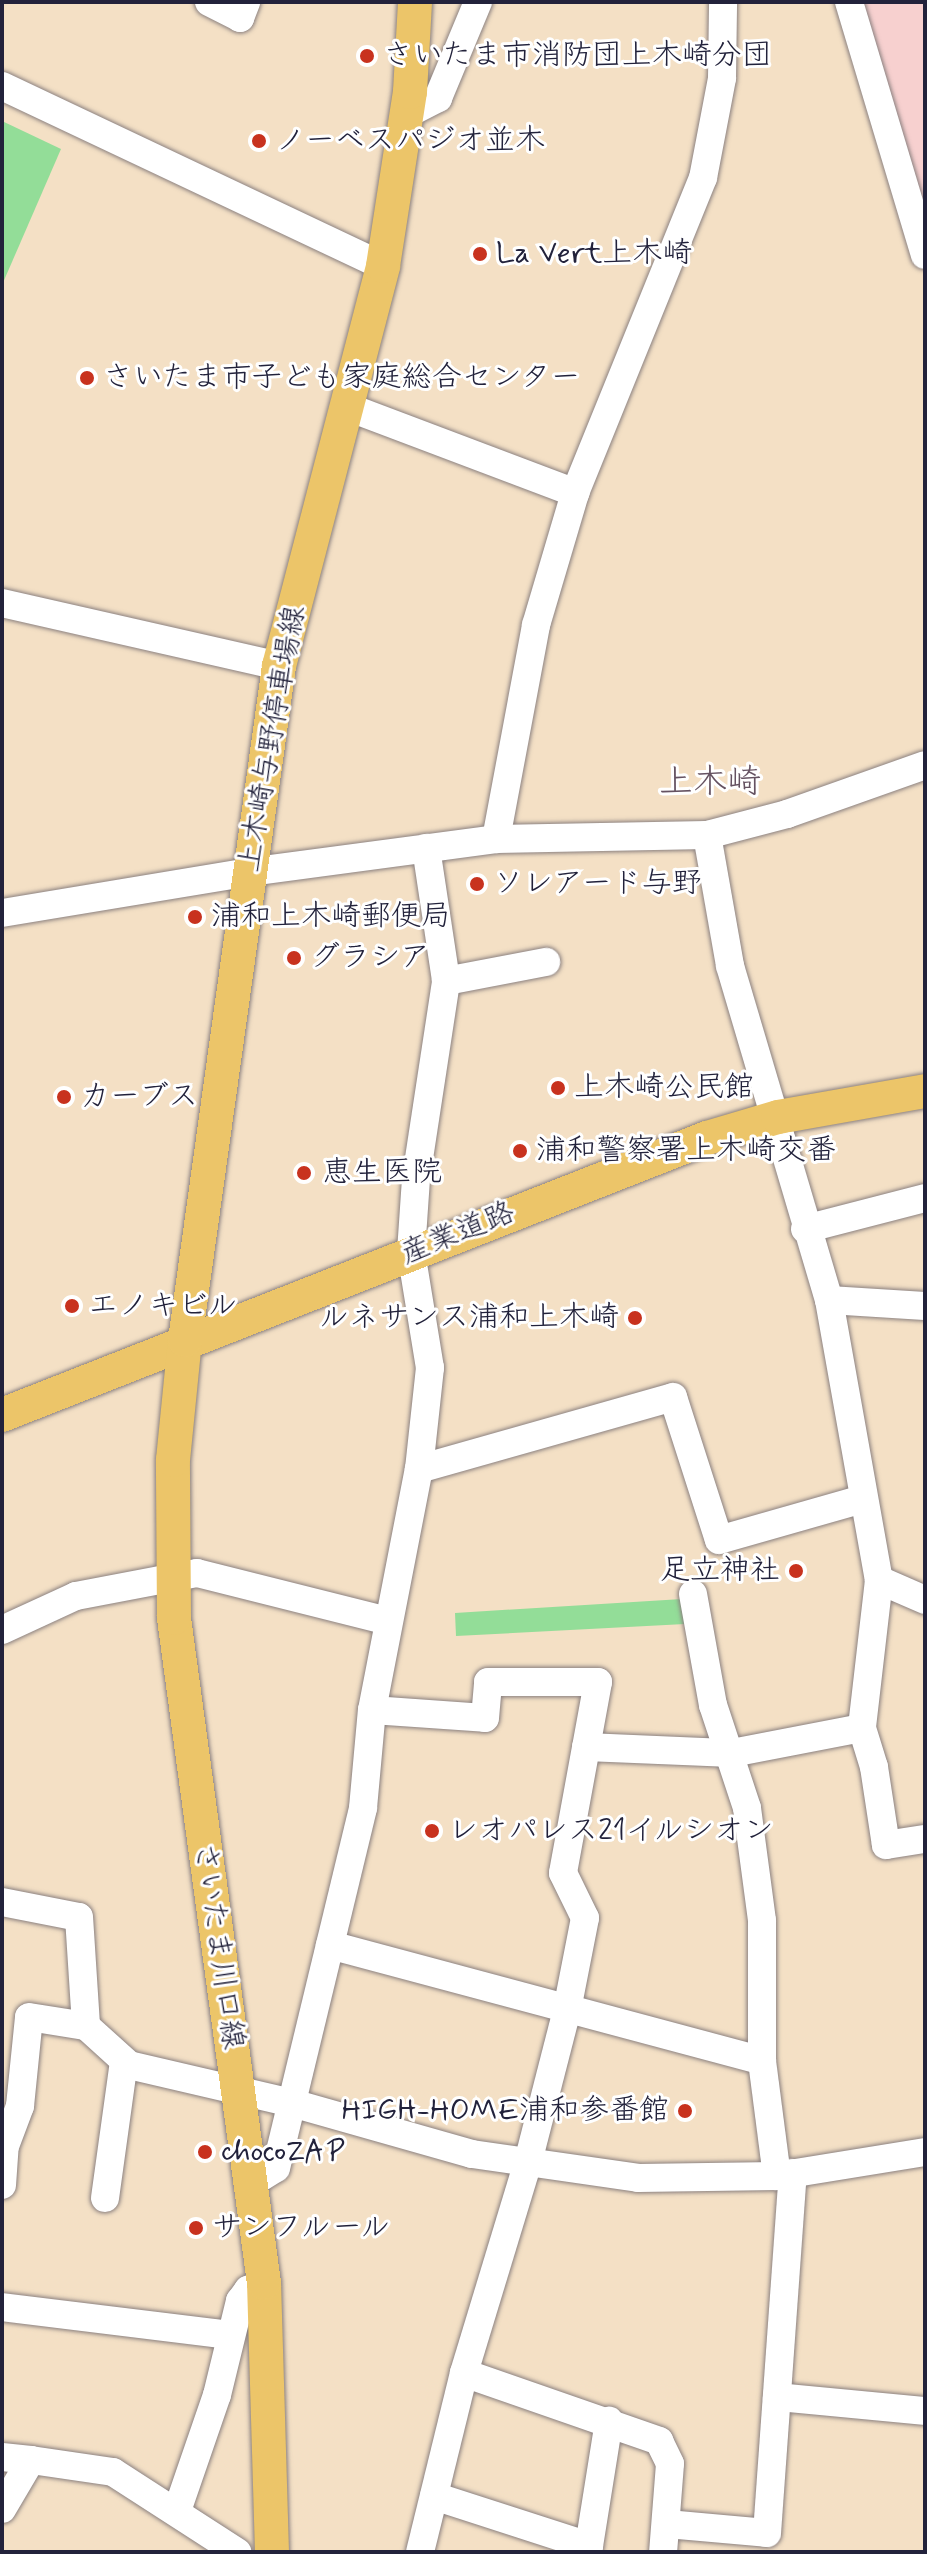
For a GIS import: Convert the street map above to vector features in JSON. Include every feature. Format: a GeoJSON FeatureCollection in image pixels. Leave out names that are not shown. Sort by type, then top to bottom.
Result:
{"type":"FeatureCollection","features":[{"type":"Feature","properties":{"kind":"main road","name":"上木崎与野停車場線"},"geometry":{"type":"LineString","coordinates":[[185,1340],[279,666],[383,266],[407,114],[415,2]]}},
{"type":"Feature","properties":{"kind":"main road","name":"産業道路"},"geometry":{"type":"LineString","coordinates":[[2,1415],[639,1162],[778,1117],[925,1091]]}},
{"type":"Feature","properties":{"kind":"main road","name":"さいたま川口線"},"geometry":{"type":"LineString","coordinates":[[185,1340],[173,1460],[173,1575],[184,1699],[264,2283],[272,2552]]}},
{"type":"Feature","properties":{"kind":"street"},"geometry":{"type":"LineString","coordinates":[[209,2],[240,18],[246,2]]}},
{"type":"Feature","properties":{"kind":"street"},"geometry":{"type":"LineString","coordinates":[[407,114],[438,98],[478,2]]}},
{"type":"Feature","properties":{"kind":"street"},"geometry":{"type":"LineString","coordinates":[[496,839],[536,625],[575,493],[703,178],[722,78],[723,2]]}},
{"type":"Feature","properties":{"kind":"street"},"geometry":{"type":"LineString","coordinates":[[849,2],[925,255]]}},
{"type":"Feature","properties":{"kind":"street"},"geometry":{"type":"LineString","coordinates":[[2,86],[383,266]]}},
{"type":"Feature","properties":{"kind":"street"},"geometry":{"type":"LineString","coordinates":[[348,407],[575,493]]}},
{"type":"Feature","properties":{"kind":"street"},"geometry":{"type":"LineString","coordinates":[[2,603],[279,666]]}},
{"type":"Feature","properties":{"kind":"street"},"geometry":{"type":"LineString","coordinates":[[2,913],[249,872],[496,839],[707,835],[787,814],[925,765]]}},
{"type":"Feature","properties":{"kind":"street"},"geometry":{"type":"LineString","coordinates":[[707,835],[730,966],[778,1117],[805,1229],[829,1300],[879,1580],[862,1728],[874,1767],[886,1845],[925,1839]]}},
{"type":"Feature","properties":{"kind":"street"},"geometry":{"type":"LineString","coordinates":[[252,2183],[276,2168],[363,1808],[372,1710],[419,1469],[430,1368],[411,1252],[416,1178],[446,981],[426,848]]}},
{"type":"Feature","properties":{"kind":"street"},"geometry":{"type":"LineString","coordinates":[[446,981],[546,962]]}},
{"type":"Feature","properties":{"kind":"street"},"geometry":{"type":"LineString","coordinates":[[805,1229],[925,1198]]}},
{"type":"Feature","properties":{"kind":"street"},"geometry":{"type":"LineString","coordinates":[[829,1300],[925,1306]]}},
{"type":"Feature","properties":{"kind":"street"},"geometry":{"type":"LineString","coordinates":[[419,1469],[673,1397],[719,1540],[863,1499]]}},
{"type":"Feature","properties":{"kind":"street"},"geometry":{"type":"LineString","coordinates":[[2,1630],[76,1596],[173,1575],[197,1573],[388,1621]]}},
{"type":"Feature","properties":{"kind":"street"},"geometry":{"type":"LineString","coordinates":[[879,1580],[925,1600]]}},
{"type":"Feature","properties":{"kind":"street"},"geometry":{"type":"LineString","coordinates":[[464,2373],[609,2421],[659,2441],[670,2464],[665,2538],[767,2533],[777,2397],[785,2175],[762,2061],[762,1921],[747,1808],[732,1753],[713,1705],[693,1594]]}},
{"type":"Feature","properties":{"kind":"street"},"geometry":{"type":"LineString","coordinates":[[372,1710],[485,1718],[488,1682],[598,1682],[563,1873],[585,1918],[567,2010],[528,2162],[464,2373],[420,2552]]}},
{"type":"Feature","properties":{"kind":"street"},"geometry":{"type":"LineString","coordinates":[[586,1747],[732,1753],[862,1728]]}},
{"type":"Feature","properties":{"kind":"street"},"geometry":{"type":"LineString","coordinates":[[2,1902],[79,1917],[86,2026]]}},
{"type":"Feature","properties":{"kind":"street"},"geometry":{"type":"LineString","coordinates":[[330,1945],[762,2061]]}},
{"type":"Feature","properties":{"kind":"street"},"geometry":{"type":"LineString","coordinates":[[2,2185],[5,2146],[20,2106],[29,2017],[86,2026],[124,2061],[292,2103],[472,2154],[638,2178],[785,2175],[925,2152]]}},
{"type":"Feature","properties":{"kind":"street"},"geometry":{"type":"LineString","coordinates":[[105,2198],[124,2061]]}},
{"type":"Feature","properties":{"kind":"street"},"geometry":{"type":"LineString","coordinates":[[177,2511],[217,2395],[240,2301],[248,2290],[264,2283]]}},
{"type":"Feature","properties":{"kind":"street"},"geometry":{"type":"LineString","coordinates":[[2,2307],[230,2335]]}},
{"type":"Feature","properties":{"kind":"street"},"geometry":{"type":"LineString","coordinates":[[777,2397],[925,2411]]}},
{"type":"Feature","properties":{"kind":"street"},"geometry":{"type":"LineString","coordinates":[[434,2496],[589,2546],[609,2421]]}},
{"type":"Feature","properties":{"kind":"street"},"geometry":{"type":"LineString","coordinates":[[2,2457],[113,2472],[237,2552]]}},
{"type":"Feature","properties":{"kind":"street"},"geometry":{"type":"LineString","coordinates":[[2,2509],[31,2460]]}},
{"type":"Feature","properties":{"kind":"shaded area"},"geometry":{"type":"Polygon","coordinates":[[[862,2],[925,2],[925,213],[862,2]]]}},
{"type":"Feature","properties":{"kind":"green space"},"geometry":{"type":"Polygon","coordinates":[[[2,121],[61,149],[2,285],[2,121]]]}},
{"type":"Feature","properties":{"kind":"green space"},"geometry":{"type":"Polygon","coordinates":[[[682,1599],[685,1624],[456,1636],[455,1613],[682,1599]]]}},
{"type":"Feature","properties":{"kind":"place","name":"さいたま市消防団上木崎分団"},"geometry":{"type":"Point","coordinates":[367,56]}},
{"type":"Feature","properties":{"kind":"place","name":"ノーベスパジオ並木"},"geometry":{"type":"Point","coordinates":[259,141]}},
{"type":"Feature","properties":{"kind":"place","name":"La Vert上木崎"},"geometry":{"type":"Point","coordinates":[480,254]}},
{"type":"Feature","properties":{"kind":"place","name":"さいたま市子ども家庭総合センター"},"geometry":{"type":"Point","coordinates":[87,378]}},
{"type":"Feature","properties":{"kind":"place","name":"ソレアード与野"},"geometry":{"type":"Point","coordinates":[477,884]}},
{"type":"Feature","properties":{"kind":"place","name":"浦和上木崎郵便局"},"geometry":{"type":"Point","coordinates":[195,917]}},
{"type":"Feature","properties":{"kind":"place","name":"グラシア"},"geometry":{"type":"Point","coordinates":[294,958]}},
{"type":"Feature","properties":{"kind":"place","name":"上木崎公民館"},"geometry":{"type":"Point","coordinates":[558,1088]}},
{"type":"Feature","properties":{"kind":"place","name":"カーブス"},"geometry":{"type":"Point","coordinates":[64,1097]}},
{"type":"Feature","properties":{"kind":"place","name":"浦和警察署上木崎交番"},"geometry":{"type":"Point","coordinates":[520,1151]}},
{"type":"Feature","properties":{"kind":"place","name":"恵生医院"},"geometry":{"type":"Point","coordinates":[304,1173]}},
{"type":"Feature","properties":{"kind":"place","name":"エノキビル"},"geometry":{"type":"Point","coordinates":[72,1306]}},
{"type":"Feature","properties":{"kind":"place","name":"ルネサンス浦和上木崎"},"geometry":{"type":"Point","coordinates":[635,1318]}},
{"type":"Feature","properties":{"kind":"place","name":"足立神社"},"geometry":{"type":"Point","coordinates":[796,1571]}},
{"type":"Feature","properties":{"kind":"place","name":"レオパレス21イルシオン"},"geometry":{"type":"Point","coordinates":[432,1831]}},
{"type":"Feature","properties":{"kind":"place","name":"HIGH-HOME浦和参番館"},"geometry":{"type":"Point","coordinates":[685,2111]}},
{"type":"Feature","properties":{"kind":"place","name":"chocoZAP"},"geometry":{"type":"Point","coordinates":[205,2152]}},
{"type":"Feature","properties":{"kind":"place","name":"サンフルール"},"geometry":{"type":"Point","coordinates":[196,2228]}},
{"type":"Feature","properties":{"kind":"district","name":"上木崎"},"geometry":{"type":"Point","coordinates":[710,783]}}]}
